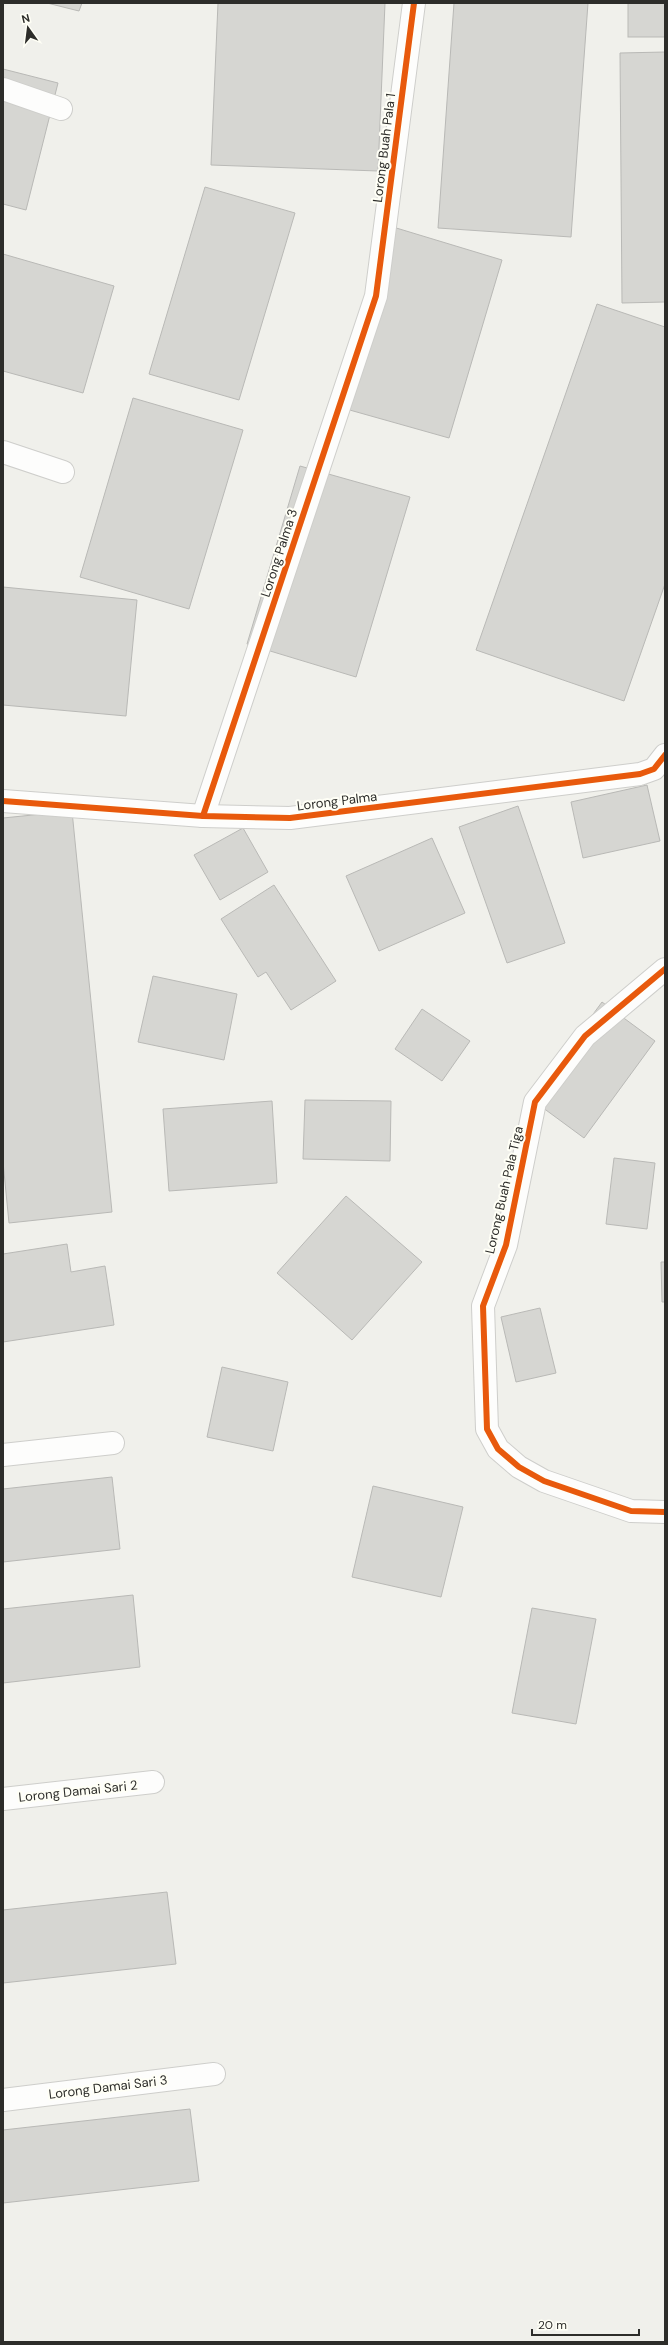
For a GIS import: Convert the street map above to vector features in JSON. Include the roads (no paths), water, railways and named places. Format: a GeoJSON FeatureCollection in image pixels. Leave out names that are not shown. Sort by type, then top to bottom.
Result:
{"type":"FeatureCollection","features":[{"type":"Feature","properties":{"kind":"street","name":"Lorong Buah Pala 1"},"geometry":{"type":"LineString","coordinates":[[376,296],[414,3]]}},
{"type":"Feature","properties":{"kind":"street"},"geometry":{"type":"LineString","coordinates":[[3,89],[61,109]]}},
{"type":"Feature","properties":{"kind":"street","name":"Lorong Palma 3"},"geometry":{"type":"LineString","coordinates":[[203,816],[376,296]]}},
{"type":"Feature","properties":{"kind":"street"},"geometry":{"type":"LineString","coordinates":[[3,452],[64,472]]}},
{"type":"Feature","properties":{"kind":"street","name":"Lorong Palma"},"geometry":{"type":"LineString","coordinates":[[3,801],[203,816],[290,818],[640,774],[654,769],[665,755]]}},
{"type":"Feature","properties":{"kind":"street","name":"Lorong Buah Pala Tiga"},"geometry":{"type":"LineString","coordinates":[[665,969],[585,1036],[535,1102],[506,1245],[482,1306],[486,1429],[498,1449],[519,1467],[544,1481],[631,1511],[665,1512]]}},
{"type":"Feature","properties":{"kind":"street"},"geometry":{"type":"LineString","coordinates":[[3,1455],[113,1443]]}},
{"type":"Feature","properties":{"kind":"street","name":"Lorong Damai Sari 2"},"geometry":{"type":"LineString","coordinates":[[3,1799],[153,1782]]}},
{"type":"Feature","properties":{"kind":"street","name":"Lorong Damai Sari 3"},"geometry":{"type":"LineString","coordinates":[[3,2100],[214,2074]]}}]}
